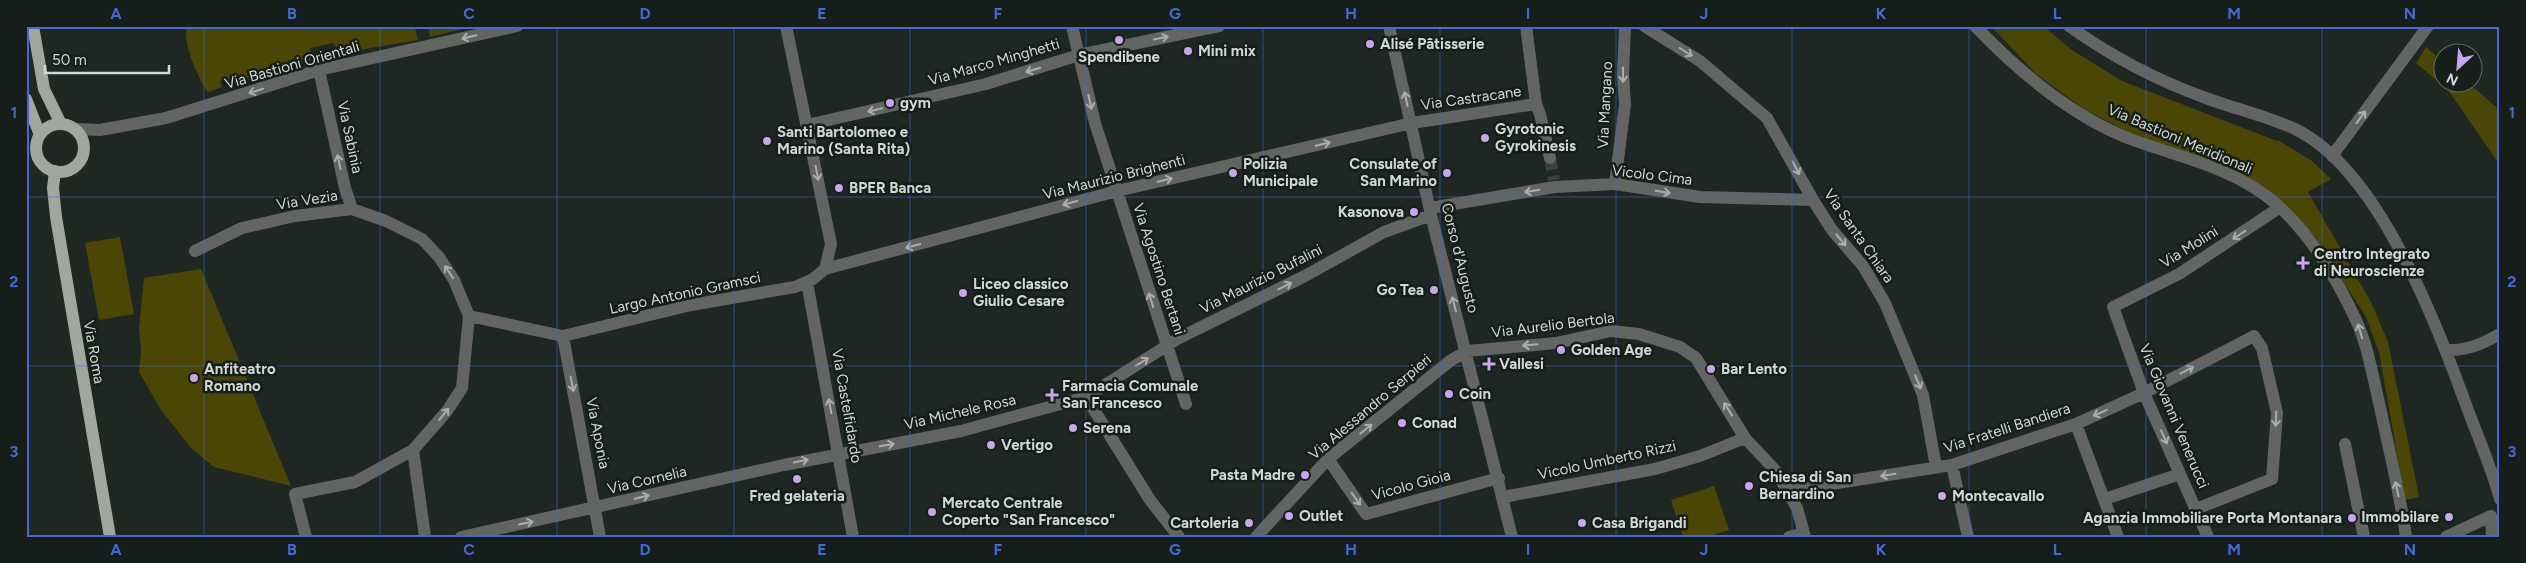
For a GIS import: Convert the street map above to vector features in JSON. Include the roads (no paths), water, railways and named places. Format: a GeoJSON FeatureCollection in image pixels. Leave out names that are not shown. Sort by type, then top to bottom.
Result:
{"type":"FeatureCollection","features":[{"type":"Feature","properties":{"kind":"main road"},"geometry":{"type":"LineString","coordinates":[[33,26],[44,89],[62,124]]}},
{"type":"Feature","properties":{"kind":"main road"},"geometry":{"type":"LineString","coordinates":[[26,99],[40,135]]}},
{"type":"Feature","properties":{"kind":"main road"},"geometry":{"type":"LineString","coordinates":[[62,124],[76,129],[85,145],[83,158],[75,168],[68,171],[55,172],[43,165],[38,157],[36,148],[40,135],[49,126],[62,124]]}},
{"type":"Feature","properties":{"kind":"main road","name":"Via Roma"},"geometry":{"type":"LineString","coordinates":[[55,172],[53,188],[56,217],[110,537]]}},
{"type":"Feature","properties":{"kind":"street","name":"Via Bastioni Orientali"},"geometry":{"type":"LineString","coordinates":[[76,129],[100,130],[166,118],[319,70],[517,26]]}},
{"type":"Feature","properties":{"kind":"street"},"geometry":{"type":"LineString","coordinates":[[786,26],[831,244],[825,269],[810,280]]}},
{"type":"Feature","properties":{"kind":"street","name":"Via Agostino Bertani"},"geometry":{"type":"LineString","coordinates":[[1072,26],[1095,123],[1186,404]]}},
{"type":"Feature","properties":{"kind":"street","name":"Via Marco Minghetti"},"geometry":{"type":"LineString","coordinates":[[807,126],[986,84],[1079,55],[1219,26]]}},
{"type":"Feature","properties":{"kind":"street","name":"Corso d'Augusto"},"geometry":{"type":"LineString","coordinates":[[1389,26],[1412,123],[1430,212],[1467,351],[1512,537]]}},
{"type":"Feature","properties":{"kind":"street"},"geometry":{"type":"LineString","coordinates":[[1526,26],[1536,104],[1550,158]]}},
{"type":"Feature","properties":{"kind":"street","name":"Via Mangano"},"geometry":{"type":"LineString","coordinates":[[1615,184],[1624,104],[1625,26]]}},
{"type":"Feature","properties":{"kind":"street","name":"Via Santa Chiara"},"geometry":{"type":"LineString","coordinates":[[1644,26],[1700,61],[1767,118],[1832,230],[1863,266],[1886,303],[1923,395],[1936,468]]}},
{"type":"Feature","properties":{"kind":"street","name":"Via Bastioni Meridionali"},"geometry":{"type":"LineString","coordinates":[[1975,26],[2030,80],[2082,115],[2131,139],[2204,164],[2256,189],[2279,208],[2311,240],[2356,321],[2373,376],[2406,537]]}},
{"type":"Feature","properties":{"kind":"street"},"geometry":{"type":"LineString","coordinates":[[2069,26],[2135,68],[2207,99],[2294,129],[2315,141],[2332,156],[2361,189],[2398,247],[2418,283],[2446,350],[2500,500]]}},
{"type":"Feature","properties":{"kind":"street"},"geometry":{"type":"LineString","coordinates":[[2332,156],[2428,26]]}},
{"type":"Feature","properties":{"kind":"street","name":"Via Sabinia"},"geometry":{"type":"LineString","coordinates":[[319,70],[345,188],[352,209]]}},
{"type":"Feature","properties":{"kind":"street","name":"Via Castracane"},"geometry":{"type":"LineString","coordinates":[[1412,123],[1536,104]]}},
{"type":"Feature","properties":{"kind":"street","name":"Via Maurizio Brighenti"},"geometry":{"type":"LineString","coordinates":[[825,269],[1117,191],[1412,123]]}},
{"type":"Feature","properties":{"kind":"street","name":"Vicolo Cima"},"geometry":{"type":"LineString","coordinates":[[1430,212],[1554,184],[1615,184],[1700,197],[1813,200]]}},
{"type":"Feature","properties":{"kind":"street","name":"Via Molini"},"geometry":{"type":"LineString","coordinates":[[2113,307],[2179,274],[2279,208]]}},
{"type":"Feature","properties":{"kind":"street","name":"Via Vezia"},"geometry":{"type":"LineString","coordinates":[[195,251],[242,228],[295,216],[352,209],[386,221],[422,239],[439,257],[454,280],[469,316],[462,388],[447,411],[413,450],[355,482],[295,494],[306,537]]}},
{"type":"Feature","properties":{"kind":"street","name":"Via Maurizio Bufalini"},"geometry":{"type":"LineString","coordinates":[[1086,397],[1166,346],[1305,276],[1384,232],[1430,212]]}},
{"type":"Feature","properties":{"kind":"street","name":"Largo Antonio Gramsci"},"geometry":{"type":"LineString","coordinates":[[563,336],[691,305],[794,287],[810,280]]}},
{"type":"Feature","properties":{"kind":"street","name":"Via Castelfidardo"},"geometry":{"type":"LineString","coordinates":[[810,280],[853,537]]}},
{"type":"Feature","properties":{"kind":"street","name":"Via Giovanni Venerucci"},"geometry":{"type":"LineString","coordinates":[[2113,307],[2144,393],[2208,537]]}},
{"type":"Feature","properties":{"kind":"street"},"geometry":{"type":"LineString","coordinates":[[469,316],[563,336]]}},
{"type":"Feature","properties":{"kind":"street","name":"Via Aurelio Bertola"},"geometry":{"type":"LineString","coordinates":[[1467,351],[1556,343],[1612,332],[1639,334],[1680,347],[1696,358],[1745,438],[1775,470],[1796,508],[1805,535]]}},
{"type":"Feature","properties":{"kind":"street"},"geometry":{"type":"LineString","coordinates":[[2446,350],[2471,348],[2500,334]]}},
{"type":"Feature","properties":{"kind":"street","name":"Via Aponia"},"geometry":{"type":"LineString","coordinates":[[563,336],[600,537]]}},
{"type":"Feature","properties":{"kind":"street","name":"Via Fratelli Bandiera"},"geometry":{"type":"LineString","coordinates":[[1786,490],[1952,465],[2076,424],[2144,393],[2254,336],[2262,348],[2277,413],[2272,480],[2196,509]]}},
{"type":"Feature","properties":{"kind":"street","name":"Via Alessandro Serpieri"},"geometry":{"type":"LineString","coordinates":[[1256,537],[1328,459],[1450,361],[1467,351]]}},
{"type":"Feature","properties":{"kind":"street"},"geometry":{"type":"LineString","coordinates":[[1086,397],[1150,500],[1179,537]]}},
{"type":"Feature","properties":{"kind":"street","name":"Via Michele Rosa"},"geometry":{"type":"LineString","coordinates":[[839,454],[960,431],[1086,397]]}},
{"type":"Feature","properties":{"kind":"street"},"geometry":{"type":"LineString","coordinates":[[2076,424],[2118,537]]}},
{"type":"Feature","properties":{"kind":"street","name":"Vicolo Umberto Rizzi"},"geometry":{"type":"LineString","coordinates":[[1503,497],[1655,470],[1700,456],[1745,438]]}},
{"type":"Feature","properties":{"kind":"street"},"geometry":{"type":"LineString","coordinates":[[2345,444],[2364,537]]}},
{"type":"Feature","properties":{"kind":"street"},"geometry":{"type":"LineString","coordinates":[[413,450],[425,537]]}},
{"type":"Feature","properties":{"kind":"street","name":"Via Cornelia"},"geometry":{"type":"LineString","coordinates":[[461,537],[839,454]]}},
{"type":"Feature","properties":{"kind":"street","name":"Vicolo Gioia"},"geometry":{"type":"LineString","coordinates":[[1328,459],[1366,514],[1499,478]]}},
{"type":"Feature","properties":{"kind":"street"},"geometry":{"type":"LineString","coordinates":[[1952,465],[1968,537]]}},
{"type":"Feature","properties":{"kind":"street"},"geometry":{"type":"LineString","coordinates":[[2105,499],[2180,474]]}},
{"type":"Feature","properties":{"kind":"street"},"geometry":{"type":"LineString","coordinates":[[2446,537],[2491,516],[2492,537]]}},
{"type":"Feature","properties":{"kind":"street"},"geometry":{"type":"LineString","coordinates":[[1789,537],[1805,535]]}},
{"type":"Feature","properties":{"kind":"tunnel"},"geometry":{"type":"LineString","coordinates":[[1550,158],[1554,180]]}},
{"type":"Feature","properties":{"kind":"place","name":"Spendibene"},"geometry":{"type":"Point","coordinates":[1119,40]}},
{"type":"Feature","properties":{"kind":"place","name":"Alisé Pâtisserie"},"geometry":{"type":"Point","coordinates":[1370,44]}},
{"type":"Feature","properties":{"kind":"place","name":"Mini mix"},"geometry":{"type":"Point","coordinates":[1188,51]}},
{"type":"Feature","properties":{"kind":"place","name":"gym"},"geometry":{"type":"Point","coordinates":[890,103]}},
{"type":"Feature","properties":{"kind":"place","name":"Gyrotonic Gyrokinesis"},"geometry":{"type":"Point","coordinates":[1485,138]}},
{"type":"Feature","properties":{"kind":"place","name":"Santi Bartolomeo e Marino (Santa Rita)"},"geometry":{"type":"Point","coordinates":[767,141]}},
{"type":"Feature","properties":{"kind":"place","name":"Polizia Municipale"},"geometry":{"type":"Point","coordinates":[1233,173]}},
{"type":"Feature","properties":{"kind":"place","name":"Consulate of San Marino"},"geometry":{"type":"Point","coordinates":[1447,173]}},
{"type":"Feature","properties":{"kind":"place","name":"BPER Banca"},"geometry":{"type":"Point","coordinates":[839,188]}},
{"type":"Feature","properties":{"kind":"place","name":"Kasonova"},"geometry":{"type":"Point","coordinates":[1414,212]}},
{"type":"Feature","properties":{"kind":"place","name":"Centro Integrato di Neuroscienze"},"geometry":{"type":"Point","coordinates":[2303,263]}},
{"type":"Feature","properties":{"kind":"place","name":"Go Tea"},"geometry":{"type":"Point","coordinates":[1434,290]}},
{"type":"Feature","properties":{"kind":"place","name":"Liceo classico Giulio Cesare"},"geometry":{"type":"Point","coordinates":[963,293]}},
{"type":"Feature","properties":{"kind":"place","name":"Golden Age"},"geometry":{"type":"Point","coordinates":[1561,350]}},
{"type":"Feature","properties":{"kind":"place","name":"Vallesi"},"geometry":{"type":"Point","coordinates":[1489,364]}},
{"type":"Feature","properties":{"kind":"place","name":"Bar Lento"},"geometry":{"type":"Point","coordinates":[1711,369]}},
{"type":"Feature","properties":{"kind":"place","name":"Anfiteatro Romano"},"geometry":{"type":"Point","coordinates":[194,378]}},
{"type":"Feature","properties":{"kind":"place","name":"Coin"},"geometry":{"type":"Point","coordinates":[1449,394]}},
{"type":"Feature","properties":{"kind":"place","name":"Farmacia Comunale San Francesco"},"geometry":{"type":"Point","coordinates":[1052,395]}},
{"type":"Feature","properties":{"kind":"place","name":"Conad"},"geometry":{"type":"Point","coordinates":[1402,423]}},
{"type":"Feature","properties":{"kind":"place","name":"Serena"},"geometry":{"type":"Point","coordinates":[1073,428]}},
{"type":"Feature","properties":{"kind":"place","name":"Vertigo"},"geometry":{"type":"Point","coordinates":[991,445]}},
{"type":"Feature","properties":{"kind":"place","name":"Pasta Madre"},"geometry":{"type":"Point","coordinates":[1305,475]}},
{"type":"Feature","properties":{"kind":"place","name":"Fred gelateria"},"geometry":{"type":"Point","coordinates":[797,479]}},
{"type":"Feature","properties":{"kind":"place","name":"Chiesa di San Bernardino"},"geometry":{"type":"Point","coordinates":[1749,486]}},
{"type":"Feature","properties":{"kind":"place","name":"Montecavallo"},"geometry":{"type":"Point","coordinates":[1942,496]}},
{"type":"Feature","properties":{"kind":"place","name":"Mercato Centrale Coperto \"San Francesco\""},"geometry":{"type":"Point","coordinates":[932,512]}},
{"type":"Feature","properties":{"kind":"place","name":"Outlet"},"geometry":{"type":"Point","coordinates":[1289,516]}},
{"type":"Feature","properties":{"kind":"place","name":"Immobilare"},"geometry":{"type":"Point","coordinates":[2449,517]}},
{"type":"Feature","properties":{"kind":"place","name":"Aganzia Immobiliare Porta Montanara"},"geometry":{"type":"Point","coordinates":[2352,518]}},
{"type":"Feature","properties":{"kind":"place","name":"Cartoleria"},"geometry":{"type":"Point","coordinates":[1249,523]}},
{"type":"Feature","properties":{"kind":"place","name":"Casa Brigandi"},"geometry":{"type":"Point","coordinates":[1582,523]}}]}
